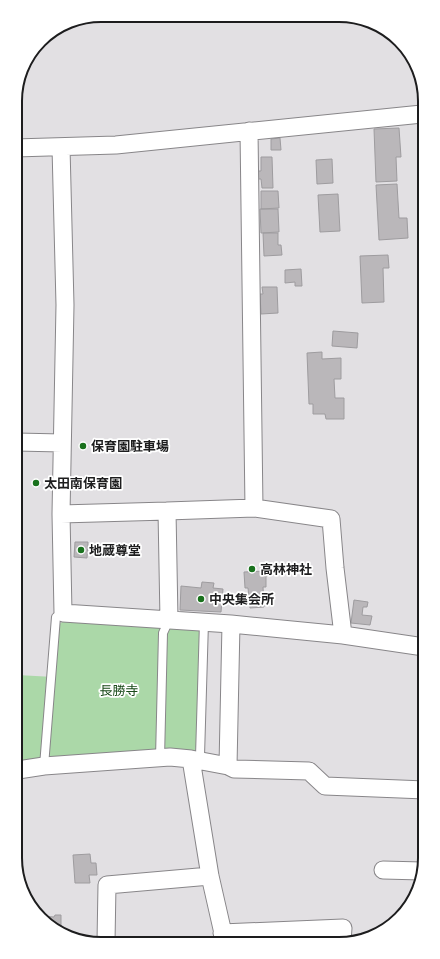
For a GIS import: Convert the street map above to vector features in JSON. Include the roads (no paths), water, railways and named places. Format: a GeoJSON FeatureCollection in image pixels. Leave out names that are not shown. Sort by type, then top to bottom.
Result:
{"type":"FeatureCollection","features":[{"type":"Feature","properties":{"kind":"street"},"geometry":{"type":"LineString","coordinates":[[22,148],[116,145],[418,114]]}},
{"type":"Feature","properties":{"kind":"street"},"geometry":{"type":"LineString","coordinates":[[249,132],[254,508]]}},
{"type":"Feature","properties":{"kind":"street"},"geometry":{"type":"LineString","coordinates":[[61,147],[65,305],[61,514],[63,613],[231,624],[343,635],[418,646]]}},
{"type":"Feature","properties":{"kind":"street"},"geometry":{"type":"LineString","coordinates":[[22,442],[62,443]]}},
{"type":"Feature","properties":{"kind":"street"},"geometry":{"type":"LineString","coordinates":[[61,514],[254,508],[331,519],[343,635]]}},
{"type":"Feature","properties":{"kind":"street"},"geometry":{"type":"LineString","coordinates":[[167,511],[169,620]]}},
{"type":"Feature","properties":{"kind":"street"},"geometry":{"type":"LineString","coordinates":[[228,766],[231,624]]}},
{"type":"Feature","properties":{"kind":"street"},"geometry":{"type":"LineString","coordinates":[[22,769],[44,766],[170,757],[196,760],[228,766],[234,769],[309,771],[325,786],[418,790]]}},
{"type":"Feature","properties":{"kind":"street"},"geometry":{"type":"LineString","coordinates":[[196,760],[210,876],[224,937],[343,928],[342,937]]}},
{"type":"Feature","properties":{"kind":"street"},"geometry":{"type":"LineString","coordinates":[[382,870],[416,872]]}},
{"type":"Feature","properties":{"kind":"street"},"geometry":{"type":"LineString","coordinates":[[106,937],[107,885],[210,876]]}},
{"type":"Feature","properties":{"kind":"lane"},"geometry":{"type":"LineString","coordinates":[[44,766],[56,617],[63,613]]}},
{"type":"Feature","properties":{"kind":"lane"},"geometry":{"type":"LineString","coordinates":[[160,758],[164,633],[169,620]]}},
{"type":"Feature","properties":{"kind":"lane"},"geometry":{"type":"LineString","coordinates":[[196,760],[200,756],[204,622]]}},
{"type":"Feature","properties":{"kind":"place","name":"保育園駐車場"},"geometry":{"type":"Point","coordinates":[83,446]}},
{"type":"Feature","properties":{"kind":"place","name":"太田南保育園"},"geometry":{"type":"Point","coordinates":[36,483]}},
{"type":"Feature","properties":{"kind":"place","name":"地蔵尊堂"},"geometry":{"type":"Point","coordinates":[81,550]}},
{"type":"Feature","properties":{"kind":"place","name":"高林神社"},"geometry":{"type":"Point","coordinates":[252,569]}},
{"type":"Feature","properties":{"kind":"place","name":"中央集会所"},"geometry":{"type":"Point","coordinates":[201,599]}},
{"type":"Feature","properties":{"kind":"park label","name":"長勝寺"},"geometry":{"type":"Point","coordinates":[119,690]}}]}
